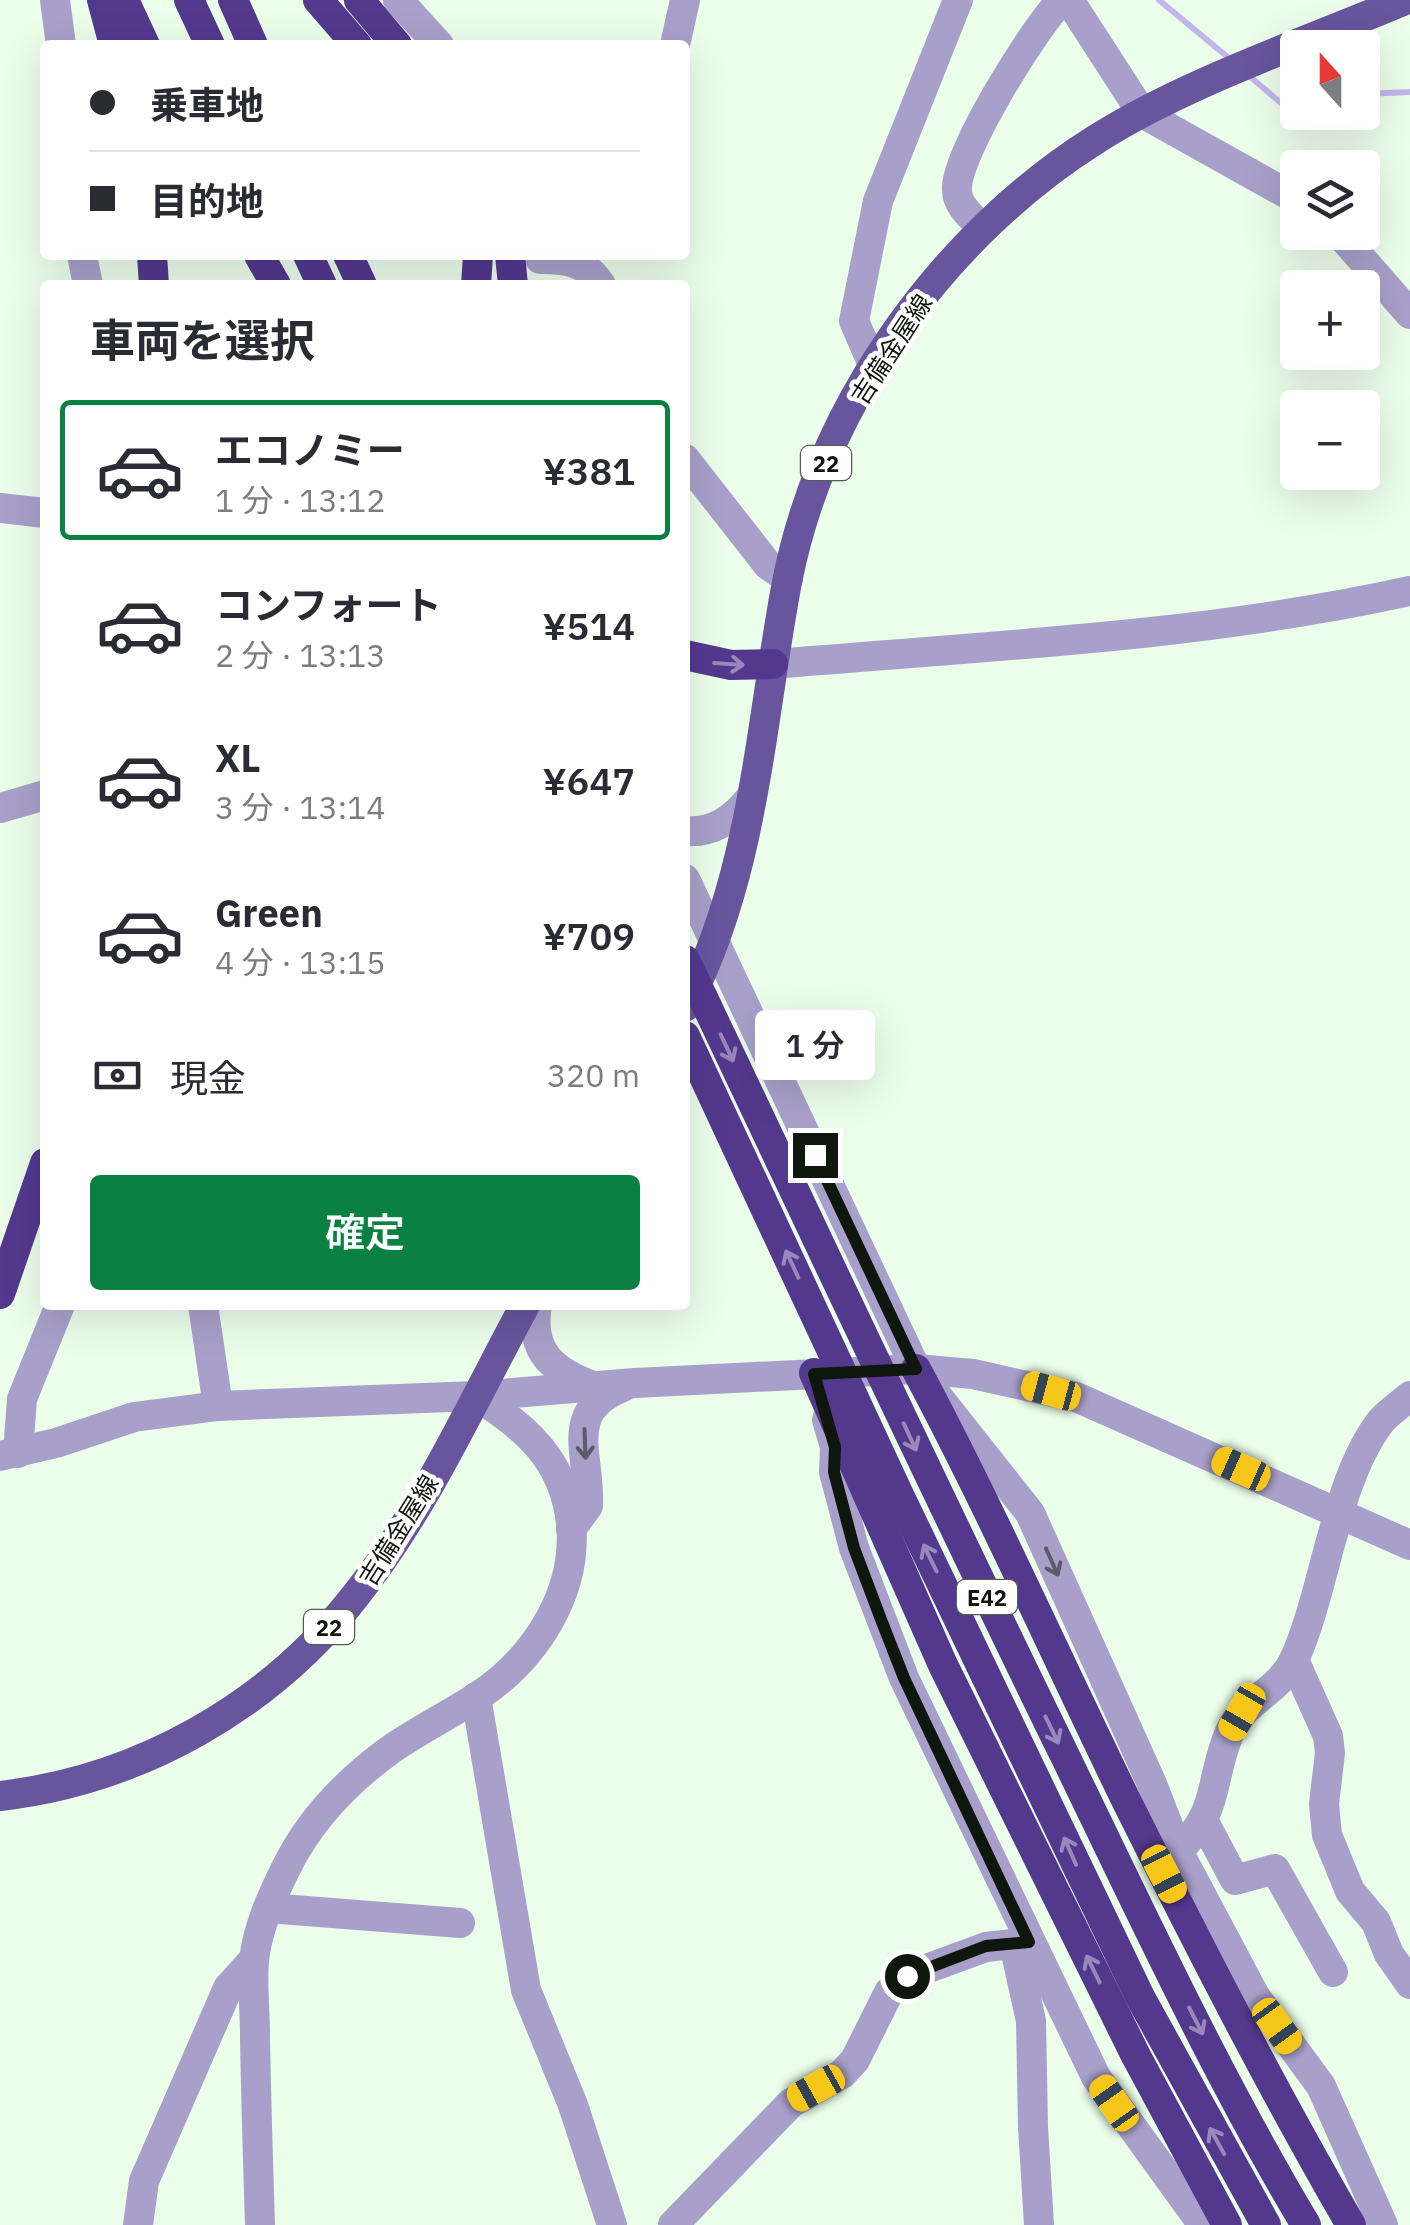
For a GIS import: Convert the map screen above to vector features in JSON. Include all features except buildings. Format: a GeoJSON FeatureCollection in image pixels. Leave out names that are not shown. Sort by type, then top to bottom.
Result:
{"type":"FeatureCollection","features":[{"type":"Feature","properties":{"kind":"highway"},"geometry":{"type":"LineString","coordinates":[[102,0],[113,40]]}},
{"type":"Feature","properties":{"kind":"highway"},"geometry":{"type":"LineString","coordinates":[[124,0],[143,40]]}},
{"type":"Feature","properties":{"kind":"highway"},"geometry":{"type":"LineString","coordinates":[[189,0],[208,40]]}},
{"type":"Feature","properties":{"kind":"highway"},"geometry":{"type":"LineString","coordinates":[[233,0],[251,40]]}},
{"type":"Feature","properties":{"kind":"highway"},"geometry":{"type":"LineString","coordinates":[[318,0],[353,40]]}},
{"type":"Feature","properties":{"kind":"highway"},"geometry":{"type":"LineString","coordinates":[[358,0],[393,40]]}},
{"type":"Feature","properties":{"kind":"highway"},"geometry":{"type":"LineString","coordinates":[[690,656],[731,665],[773,664]]}},
{"type":"Feature","properties":{"kind":"highway","name":"E42"},"geometry":{"type":"LineString","coordinates":[[690,971],[958,1538],[1138,1906],[1306,2225]]}},
{"type":"Feature","properties":{"kind":"highway","name":"E42"},"geometry":{"type":"LineString","coordinates":[[690,1047],[1114,1945],[1194,2100],[1266,2225]]}},
{"type":"Feature","properties":{"kind":"highway"},"geometry":{"type":"LineString","coordinates":[[0,1294],[40,1178]]}},
{"type":"Feature","properties":{"kind":"highway"},"geometry":{"type":"LineString","coordinates":[[916,1369],[1129,1804],[1288,2115],[1350,2225]]}},
{"type":"Feature","properties":{"kind":"highway"},"geometry":{"type":"LineString","coordinates":[[814,1374],[943,1665],[1136,2056],[1227,2225]]}},
{"type":"Feature","properties":{"kind":"main road","name":"吉備金屋線"},"geometry":{"type":"LineString","coordinates":[[690,996],[736,875],[788,579],[802,522],[845,419],[874,368],[939,277],[982,228],[1052,169],[1096,139],[1218,78],[1405,0]]}},
{"type":"Feature","properties":{"kind":"main road","name":"吉備金屋線"},"geometry":{"type":"LineString","coordinates":[[0,1796],[52,1788],[132,1764],[206,1728],[273,1682],[331,1625],[402,1528],[521,1310]]}},
{"type":"Feature","properties":{"kind":"street"},"geometry":{"type":"LineString","coordinates":[[55,0],[60,40]]}},
{"type":"Feature","properties":{"kind":"street"},"geometry":{"type":"LineString","coordinates":[[398,0],[434,40]]}},
{"type":"Feature","properties":{"kind":"street"},"geometry":{"type":"LineString","coordinates":[[677,40],[685,0]]}},
{"type":"Feature","properties":{"kind":"street"},"geometry":{"type":"LineString","coordinates":[[874,368],[854,321],[878,201],[958,0]]}},
{"type":"Feature","properties":{"kind":"street"},"geometry":{"type":"LineString","coordinates":[[982,228],[962,206],[956,190],[967,153],[1033,36],[1066,0],[1142,114],[1280,190]]}},
{"type":"Feature","properties":{"kind":"street"},"geometry":{"type":"LineString","coordinates":[[1354,250],[1410,314]]}},
{"type":"Feature","properties":{"kind":"street"},"geometry":{"type":"LineString","coordinates":[[532,263],[558,260]]}},
{"type":"Feature","properties":{"kind":"street"},"geometry":{"type":"LineString","coordinates":[[569,260],[591,270],[598,280]]}},
{"type":"Feature","properties":{"kind":"street"},"geometry":{"type":"LineString","coordinates":[[690,465],[768,565],[788,579]]}},
{"type":"Feature","properties":{"kind":"street"},"geometry":{"type":"LineString","coordinates":[[0,508],[40,512]]}},
{"type":"Feature","properties":{"kind":"street"},"geometry":{"type":"LineString","coordinates":[[773,664],[1145,634],[1330,609],[1410,591]]}},
{"type":"Feature","properties":{"kind":"street"},"geometry":{"type":"LineString","coordinates":[[0,808],[40,796]]}},
{"type":"Feature","properties":{"kind":"street"},"geometry":{"type":"LineString","coordinates":[[690,830],[716,827],[739,813],[751,797]]}},
{"type":"Feature","properties":{"kind":"street"},"geometry":{"type":"LineString","coordinates":[[690,890],[916,1369],[1030,1513],[1152,1784],[1178,1851],[1255,1996],[1321,2086],[1384,2225]]}},
{"type":"Feature","properties":{"kind":"street"},"geometry":{"type":"LineString","coordinates":[[58,1310],[22,1399],[9,1455],[134,1417],[218,1406],[476,1396],[636,1383],[916,1369],[973,1374],[1076,1397],[1410,1545]]}},
{"type":"Feature","properties":{"kind":"street"},"geometry":{"type":"LineString","coordinates":[[204,1310],[218,1406]]}},
{"type":"Feature","properties":{"kind":"street"},"geometry":{"type":"LineString","coordinates":[[536,1310],[534,1325],[544,1356],[568,1377],[593,1386]]}},
{"type":"Feature","properties":{"kind":"street"},"geometry":{"type":"LineString","coordinates":[[814,1374],[835,1447],[834,1472],[854,1548],[904,1678],[1022,1943],[1096,2077],[1203,2225]]}},
{"type":"Feature","properties":{"kind":"street"},"geometry":{"type":"LineString","coordinates":[[571,1529],[588,1506],[583,1431],[590,1406],[605,1394],[636,1383]]}},
{"type":"Feature","properties":{"kind":"street"},"geometry":{"type":"LineString","coordinates":[[260,2225],[254,1958],[268,1908],[295,1850],[328,1804],[390,1750],[476,1697],[524,1654],[560,1602],[570,1563],[571,1529],[562,1481],[546,1452],[510,1418],[476,1396]]}},
{"type":"Feature","properties":{"kind":"street"},"geometry":{"type":"LineString","coordinates":[[1178,1851],[1194,1836],[1212,1806],[1228,1734],[1242,1712],[1273,1689],[1294,1660],[1356,1470],[1382,1420],[1410,1396]]}},
{"type":"Feature","properties":{"kind":"street"},"geometry":{"type":"LineString","coordinates":[[1294,1660],[1328,1736],[1324,1804],[1327,1835],[1350,1891],[1376,1922],[1388,1954],[1410,1984]]}},
{"type":"Feature","properties":{"kind":"street"},"geometry":{"type":"LineString","coordinates":[[476,1697],[526,1990],[573,2105],[612,2225]]}},
{"type":"Feature","properties":{"kind":"street"},"geometry":{"type":"LineString","coordinates":[[1203,1820],[1235,1880],[1274,1869],[1333,1972]]}},
{"type":"Feature","properties":{"kind":"street"},"geometry":{"type":"LineString","coordinates":[[268,1908],[460,1922]]}},
{"type":"Feature","properties":{"kind":"street"},"geometry":{"type":"LineString","coordinates":[[673,2225],[791,2102],[842,2074],[855,2060],[889,1992],[907,1976],[986,1946],[1022,1943]]}},
{"type":"Feature","properties":{"kind":"street"},"geometry":{"type":"LineString","coordinates":[[1022,1943],[1031,2021],[1039,2225]]}},
{"type":"Feature","properties":{"kind":"street"},"geometry":{"type":"LineString","coordinates":[[138,2225],[144,2181],[228,1988],[254,1958]]}},
{"type":"Feature","properties":{"kind":"waterway"},"geometry":{"type":"LineString","coordinates":[[1159,0],[1230,59]]}},
{"type":"Feature","properties":{"kind":"waterway"},"geometry":{"type":"LineString","coordinates":[[1247,74],[1280,102]]}},
{"type":"Feature","properties":{"kind":"waterway"},"geometry":{"type":"LineString","coordinates":[[1380,93],[1410,92]]}},
{"type":"Feature","properties":{"kind":"route"},"geometry":{"type":"LineString","coordinates":[[815,1155],[916,1369],[814,1374],[835,1447],[834,1472],[854,1548],[904,1678],[1029,1942],[986,1946],[907,1976]]}}]}
